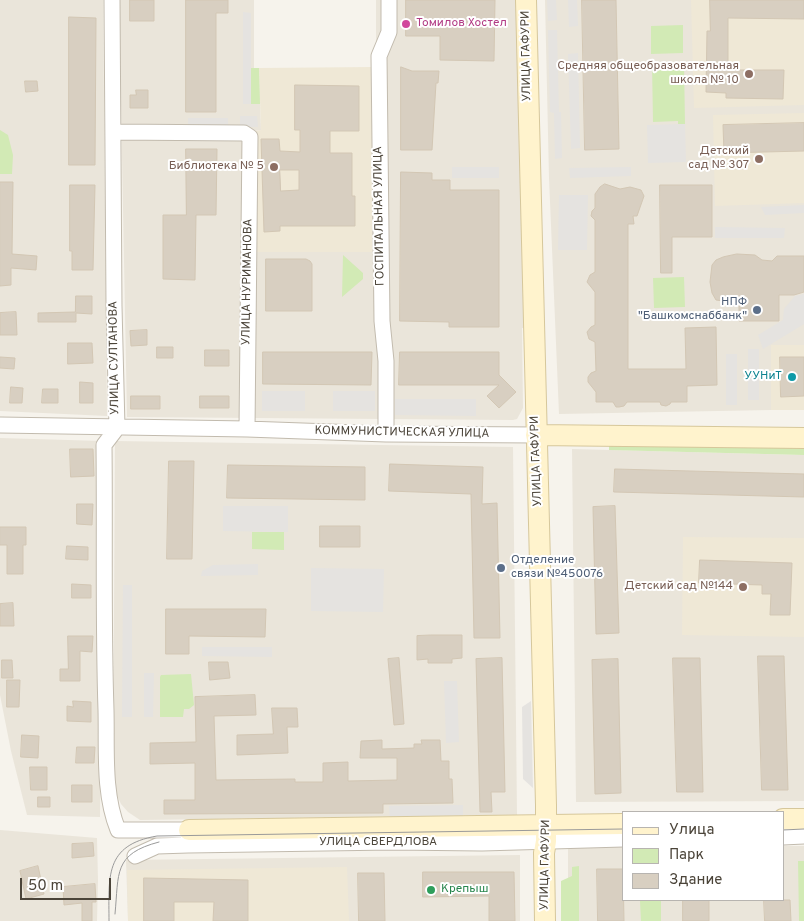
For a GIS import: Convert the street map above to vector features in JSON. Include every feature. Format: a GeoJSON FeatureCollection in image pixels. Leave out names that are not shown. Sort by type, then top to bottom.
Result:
{"type":"FeatureCollection","features":[{"type":"Feature","properties":{"kind":"street","name":"УЛИЦА СУЛТАНОВА"},"geometry":{"type":"LineString","coordinates":[[112,0],[116,428],[104,445],[108,795],[112,816],[118,830],[188,838]]}},
{"type":"Feature","properties":{"kind":"street","name":"ГОСПИТАЛЬНАЯ УЛИЦА"},"geometry":{"type":"LineString","coordinates":[[386,434],[386,358],[382,318],[379,56],[389,32],[389,0]]}},
{"type":"Feature","properties":{"kind":"street","name":"УЛИЦА ГАФУРИ"},"geometry":{"type":"LineString","coordinates":[[526,0],[546,833],[544,853],[545,921]]}},
{"type":"Feature","properties":{"kind":"street","name":"УЛИЦА НУРИМАНОВА"},"geometry":{"type":"LineString","coordinates":[[112,132],[244,133],[249,135],[251,140],[247,429]]}},
{"type":"Feature","properties":{"kind":"street","name":"КОММУНИСТИЧЕСКАЯ УЛИЦА"},"geometry":{"type":"LineString","coordinates":[[0,425],[247,429],[386,434],[804,438]]}},
{"type":"Feature","properties":{"kind":"street"},"geometry":{"type":"LineString","coordinates":[[784,819],[804,819]]}},
{"type":"Feature","properties":{"kind":"street","name":"УЛИЦА СВЕРДЛОВА"},"geometry":{"type":"LineString","coordinates":[[546,833],[622,824]]}},
{"type":"Feature","properties":{"kind":"street","name":"УЛИЦА СВЕРДЛОВА"},"geometry":{"type":"LineString","coordinates":[[135,856],[156,846],[188,838],[546,833],[622,839]]}},
{"type":"Feature","properties":{"kind":"street"},"geometry":{"type":"LineString","coordinates":[[784,837],[804,836]]}},
{"type":"Feature","properties":{"kind":"shaded area"},"geometry":{"type":"Polygon","coordinates":[[[0,0],[103,0],[107,416],[0,411],[0,0]]]}},
{"type":"Feature","properties":{"kind":"shaded area"},"geometry":{"type":"Polygon","coordinates":[[[119,0],[254,0],[254,68],[259,68],[261,130],[255,131],[255,252],[371,252],[372,67],[376,66],[376,0],[516,0],[527,328],[522,328],[523,408],[517,419],[127,417],[119,0]]]}},
{"type":"Feature","properties":{"kind":"shaded area"},"geometry":{"type":"Polygon","coordinates":[[[545,0],[804,0],[804,345],[771,345],[771,410],[559,414],[549,178],[545,0]]]}},
{"type":"Feature","properties":{"kind":"shaded area"},"geometry":{"type":"Polygon","coordinates":[[[547,0],[556,0],[557,20],[548,21],[547,0]]]}},
{"type":"Feature","properties":{"kind":"shaded area"},"geometry":{"type":"Polygon","coordinates":[[[568,0],[577,0],[578,26],[569,27],[568,0]]]}},
{"type":"Feature","properties":{"kind":"shaded area","name":"Средняя общеобразовательная школа № 10"},"geometry":{"type":"Polygon","coordinates":[[[691,0],[804,0],[804,105],[694,108],[691,0]]]}},
{"type":"Feature","properties":{"kind":"shaded area"},"geometry":{"type":"Polygon","coordinates":[[[243,12],[251,13],[251,104],[243,104],[243,12]]]}},
{"type":"Feature","properties":{"kind":"shaded area"},"geometry":{"type":"Polygon","coordinates":[[[548,30],[557,30],[562,158],[555,159],[554,113],[550,112],[548,30]]]}},
{"type":"Feature","properties":{"kind":"shaded area"},"geometry":{"type":"Polygon","coordinates":[[[578,53],[580,148],[571,149],[568,54],[578,53]]]}},
{"type":"Feature","properties":{"kind":"shaded area"},"geometry":{"type":"Polygon","coordinates":[[[372,67],[372,252],[255,252],[255,131],[261,130],[259,68],[372,67]]]}},
{"type":"Feature","properties":{"kind":"shaded area","name":"Детский сад № 307"},"geometry":{"type":"Polygon","coordinates":[[[804,113],[804,203],[715,206],[713,115],[804,113]]]}},
{"type":"Feature","properties":{"kind":"shaded area"},"geometry":{"type":"Polygon","coordinates":[[[240,116],[257,116],[258,127],[240,127],[240,116]]]}},
{"type":"Feature","properties":{"kind":"shaded area"},"geometry":{"type":"Polygon","coordinates":[[[188,118],[228,118],[228,128],[188,128],[188,118]]]}},
{"type":"Feature","properties":{"kind":"shaded area"},"geometry":{"type":"Polygon","coordinates":[[[685,124],[686,162],[648,163],[647,125],[685,124]]]}},
{"type":"Feature","properties":{"kind":"shaded area"},"geometry":{"type":"Polygon","coordinates":[[[452,167],[499,167],[499,178],[452,178],[452,167]]]}},
{"type":"Feature","properties":{"kind":"shaded area"},"geometry":{"type":"Polygon","coordinates":[[[631,167],[631,176],[570,178],[569,168],[631,167]]]}},
{"type":"Feature","properties":{"kind":"shaded area"},"geometry":{"type":"Polygon","coordinates":[[[559,195],[588,195],[587,250],[558,250],[559,195]]]}},
{"type":"Feature","properties":{"kind":"shaded area"},"geometry":{"type":"Polygon","coordinates":[[[804,205],[804,213],[765,215],[761,207],[804,205]]]}},
{"type":"Feature","properties":{"kind":"shaded area"},"geometry":{"type":"Polygon","coordinates":[[[715,227],[785,228],[784,238],[715,238],[715,227]]]}},
{"type":"Feature","properties":{"kind":"shaded area"},"geometry":{"type":"Polygon","coordinates":[[[804,294],[804,324],[763,349],[758,335],[783,320],[784,309],[795,296],[804,294]]]}},
{"type":"Feature","properties":{"kind":"shaded area"},"geometry":{"type":"Polygon","coordinates":[[[771,345],[804,345],[804,410],[771,410],[771,345]]]}},
{"type":"Feature","properties":{"kind":"shaded area"},"geometry":{"type":"Polygon","coordinates":[[[748,349],[759,349],[759,400],[748,400],[748,349]]]}},
{"type":"Feature","properties":{"kind":"shaded area"},"geometry":{"type":"Polygon","coordinates":[[[726,354],[737,354],[737,405],[726,405],[726,354]]]}},
{"type":"Feature","properties":{"kind":"shaded area"},"geometry":{"type":"Polygon","coordinates":[[[262,391],[305,391],[305,411],[262,411],[262,391]]]}},
{"type":"Feature","properties":{"kind":"shaded area"},"geometry":{"type":"Polygon","coordinates":[[[333,391],[375,391],[375,411],[333,411],[333,391]]]}},
{"type":"Feature","properties":{"kind":"shaded area"},"geometry":{"type":"Polygon","coordinates":[[[395,399],[476,399],[476,416],[395,415],[395,399]]]}},
{"type":"Feature","properties":{"kind":"shaded area"},"geometry":{"type":"Polygon","coordinates":[[[0,438],[102,441],[100,817],[27,815],[11,751],[0,695],[0,438]]]}},
{"type":"Feature","properties":{"kind":"shaded area"},"geometry":{"type":"Polygon","coordinates":[[[115,441],[513,447],[517,815],[140,820],[128,812],[121,804],[113,780],[115,441]]]}},
{"type":"Feature","properties":{"kind":"shaded area"},"geometry":{"type":"Polygon","coordinates":[[[572,449],[804,455],[804,801],[576,802],[572,449]]]}},
{"type":"Feature","properties":{"kind":"shaded area"},"geometry":{"type":"Polygon","coordinates":[[[223,506],[288,506],[288,532],[223,531],[223,506]]]}},
{"type":"Feature","properties":{"kind":"shaded area","name":"Детский сад №144"},"geometry":{"type":"Polygon","coordinates":[[[683,537],[804,538],[804,637],[682,635],[683,537]]]}},
{"type":"Feature","properties":{"kind":"shaded area"},"geometry":{"type":"Polygon","coordinates":[[[258,564],[258,575],[201,576],[202,571],[213,565],[258,564]]]}},
{"type":"Feature","properties":{"kind":"shaded area"},"geometry":{"type":"Polygon","coordinates":[[[311,568],[384,569],[383,612],[311,611],[311,568]]]}},
{"type":"Feature","properties":{"kind":"shaded area"},"geometry":{"type":"Polygon","coordinates":[[[123,585],[132,585],[132,717],[122,717],[123,585]]]}},
{"type":"Feature","properties":{"kind":"shaded area"},"geometry":{"type":"Polygon","coordinates":[[[202,647],[272,647],[272,657],[202,656],[202,647]]]}},
{"type":"Feature","properties":{"kind":"shaded area"},"geometry":{"type":"Polygon","coordinates":[[[144,673],[154,673],[153,717],[144,717],[144,673]]]}},
{"type":"Feature","properties":{"kind":"shaded area"},"geometry":{"type":"Polygon","coordinates":[[[444,681],[457,681],[459,742],[446,743],[444,681]]]}},
{"type":"Feature","properties":{"kind":"shaded area"},"geometry":{"type":"Polygon","coordinates":[[[531,701],[533,788],[523,779],[522,707],[531,701]]]}},
{"type":"Feature","properties":{"kind":"shaded area"},"geometry":{"type":"Polygon","coordinates":[[[463,805],[463,819],[390,820],[389,806],[463,805]]]}},
{"type":"Feature","properties":{"kind":"shaded area"},"geometry":{"type":"Polygon","coordinates":[[[0,830],[97,838],[97,921],[0,921],[0,830]]]}},
{"type":"Feature","properties":{"kind":"shaded area"},"geometry":{"type":"Polygon","coordinates":[[[784,846],[804,846],[804,921],[568,921],[568,847],[622,847],[622,901],[784,901],[784,846]]]}},
{"type":"Feature","properties":{"kind":"shaded area"},"geometry":{"type":"Polygon","coordinates":[[[520,855],[520,921],[128,921],[126,860],[520,855]]]}},
{"type":"Feature","properties":{"kind":"shaded area"},"geometry":{"type":"Polygon","coordinates":[[[347,867],[349,921],[128,921],[127,870],[347,867]]]}},
{"type":"Feature","properties":{"kind":"green space"},"geometry":{"type":"Polygon","coordinates":[[[683,25],[683,53],[651,54],[651,26],[683,25]]]}},
{"type":"Feature","properties":{"kind":"green space"},"geometry":{"type":"Polygon","coordinates":[[[684,63],[685,124],[678,124],[678,121],[653,122],[652,64],[684,63]]]}},
{"type":"Feature","properties":{"kind":"green space"},"geometry":{"type":"Polygon","coordinates":[[[251,68],[259,68],[260,104],[251,104],[251,68]]]}},
{"type":"Feature","properties":{"kind":"green space"},"geometry":{"type":"Polygon","coordinates":[[[0,130],[8,135],[13,155],[12,174],[0,174],[0,130]]]}},
{"type":"Feature","properties":{"kind":"green space"},"geometry":{"type":"Polygon","coordinates":[[[343,255],[363,273],[363,279],[342,297],[343,255]]]}},
{"type":"Feature","properties":{"kind":"green space"},"geometry":{"type":"Polygon","coordinates":[[[684,277],[685,307],[654,308],[653,278],[684,277]]]}},
{"type":"Feature","properties":{"kind":"green space"},"geometry":{"type":"Polygon","coordinates":[[[609,443],[804,448],[804,455],[609,450],[609,443]]]}},
{"type":"Feature","properties":{"kind":"green space"},"geometry":{"type":"Polygon","coordinates":[[[252,532],[284,532],[284,550],[252,549],[252,532]]]}},
{"type":"Feature","properties":{"kind":"green space"},"geometry":{"type":"Polygon","coordinates":[[[191,674],[194,705],[189,709],[184,709],[183,717],[160,717],[161,675],[191,674]]]}},
{"type":"Feature","properties":{"kind":"green space"},"geometry":{"type":"Polygon","coordinates":[[[798,861],[804,861],[804,921],[799,921],[798,861]]]}},
{"type":"Feature","properties":{"kind":"green space"},"geometry":{"type":"Polygon","coordinates":[[[579,866],[579,921],[561,921],[561,881],[572,876],[572,867],[579,866]]]}},
{"type":"Feature","properties":{"kind":"green space"},"geometry":{"type":"Polygon","coordinates":[[[640,901],[661,901],[661,921],[641,921],[640,901]]]}},
{"type":"Feature","properties":{"kind":"building"},"geometry":{"type":"Polygon","coordinates":[[[130,0],[154,0],[154,21],[130,21],[130,0]]]}},
{"type":"Feature","properties":{"kind":"building"},"geometry":{"type":"Polygon","coordinates":[[[186,0],[228,0],[228,13],[216,13],[216,112],[186,112],[186,0]]]}},
{"type":"Feature","properties":{"kind":"building"},"geometry":{"type":"Polygon","coordinates":[[[406,0],[495,0],[494,61],[440,60],[440,36],[406,36],[406,0]]]}},
{"type":"Feature","properties":{"kind":"building"},"geometry":{"type":"Polygon","coordinates":[[[582,0],[616,0],[619,149],[585,150],[582,0]]]}},
{"type":"Feature","properties":{"kind":"building"},"geometry":{"type":"Polygon","coordinates":[[[710,0],[804,0],[804,19],[728,18],[728,70],[784,70],[783,99],[726,98],[726,93],[706,92],[707,31],[710,31],[710,0]]]}},
{"type":"Feature","properties":{"kind":"building"},"geometry":{"type":"Polygon","coordinates":[[[69,17],[96,18],[95,165],[69,165],[69,17]]]}},
{"type":"Feature","properties":{"kind":"building"},"geometry":{"type":"Polygon","coordinates":[[[401,67],[412,71],[439,71],[438,83],[436,83],[432,150],[401,150],[401,67]]]}},
{"type":"Feature","properties":{"kind":"building"},"geometry":{"type":"Polygon","coordinates":[[[25,81],[37,81],[38,91],[26,92],[25,81]]]}},
{"type":"Feature","properties":{"kind":"building"},"geometry":{"type":"Polygon","coordinates":[[[295,85],[359,86],[359,131],[330,131],[330,153],[352,153],[352,196],[355,196],[355,226],[280,226],[280,231],[264,232],[261,139],[279,139],[280,151],[300,152],[300,130],[295,130],[295,85]],[[280,170],[281,191],[299,190],[299,170],[280,170]]]}},
{"type":"Feature","properties":{"kind":"building"},"geometry":{"type":"Polygon","coordinates":[[[136,90],[148,90],[148,108],[130,108],[130,95],[136,95],[136,90]]]}},
{"type":"Feature","properties":{"kind":"building"},"geometry":{"type":"Polygon","coordinates":[[[804,123],[804,151],[724,153],[723,125],[804,123]]]}},
{"type":"Feature","properties":{"kind":"building"},"geometry":{"type":"Polygon","coordinates":[[[186,149],[217,149],[216,215],[196,215],[195,280],[163,279],[163,215],[186,215],[186,149]]]}},
{"type":"Feature","properties":{"kind":"building"},"geometry":{"type":"Polygon","coordinates":[[[401,172],[432,173],[432,180],[450,180],[450,190],[499,190],[499,327],[449,327],[449,322],[400,321],[401,172]]]}},
{"type":"Feature","properties":{"kind":"building"},"geometry":{"type":"Polygon","coordinates":[[[0,182],[13,182],[12,254],[37,256],[36,270],[11,268],[11,285],[0,286],[0,182]]]}},
{"type":"Feature","properties":{"kind":"building"},"geometry":{"type":"Polygon","coordinates":[[[605,184],[620,189],[630,187],[641,190],[644,196],[637,216],[633,216],[634,224],[628,224],[628,369],[686,369],[685,328],[716,327],[717,385],[687,386],[687,402],[671,402],[666,406],[661,405],[660,402],[627,402],[624,406],[616,407],[613,402],[596,402],[596,392],[588,382],[588,377],[596,371],[595,342],[589,339],[587,332],[595,325],[595,292],[587,282],[590,275],[595,272],[595,220],[591,216],[595,208],[595,194],[605,184]]]}},
{"type":"Feature","properties":{"kind":"building"},"geometry":{"type":"Polygon","coordinates":[[[70,185],[95,185],[93,270],[72,270],[72,251],[70,251],[70,185]]]}},
{"type":"Feature","properties":{"kind":"building"},"geometry":{"type":"Polygon","coordinates":[[[660,185],[712,185],[712,237],[672,237],[672,273],[661,273],[660,185]]]}},
{"type":"Feature","properties":{"kind":"building"},"geometry":{"type":"Polygon","coordinates":[[[737,254],[755,255],[762,260],[772,261],[777,256],[804,256],[804,292],[794,295],[779,295],[779,321],[739,321],[739,303],[716,300],[712,293],[710,282],[712,265],[716,260],[737,254]]]}},
{"type":"Feature","properties":{"kind":"building"},"geometry":{"type":"Polygon","coordinates":[[[266,259],[306,259],[310,261],[312,264],[312,311],[266,311],[266,259]]]}},
{"type":"Feature","properties":{"kind":"building"},"geometry":{"type":"Polygon","coordinates":[[[76,296],[92,296],[92,314],[76,313],[76,322],[38,322],[38,313],[75,312],[76,296]]]}},
{"type":"Feature","properties":{"kind":"building"},"geometry":{"type":"Polygon","coordinates":[[[16,312],[17,335],[0,335],[0,313],[16,312]]]}},
{"type":"Feature","properties":{"kind":"building"},"geometry":{"type":"Polygon","coordinates":[[[147,330],[147,345],[131,346],[130,331],[147,330]]]}},
{"type":"Feature","properties":{"kind":"building"},"geometry":{"type":"Polygon","coordinates":[[[68,343],[92,343],[93,363],[68,364],[68,343]]]}},
{"type":"Feature","properties":{"kind":"building"},"geometry":{"type":"Polygon","coordinates":[[[157,347],[173,347],[173,358],[157,358],[157,347]]]}},
{"type":"Feature","properties":{"kind":"building"},"geometry":{"type":"Polygon","coordinates":[[[205,350],[229,350],[229,366],[205,366],[205,350]]]}},
{"type":"Feature","properties":{"kind":"building"},"geometry":{"type":"Polygon","coordinates":[[[263,352],[372,352],[371,385],[263,384],[263,352]]]}},
{"type":"Feature","properties":{"kind":"building"},"geometry":{"type":"Polygon","coordinates":[[[400,352],[499,352],[499,375],[516,392],[499,408],[487,396],[499,385],[399,385],[400,352]]]}},
{"type":"Feature","properties":{"kind":"building"},"geometry":{"type":"Polygon","coordinates":[[[0,357],[15,358],[14,369],[0,368],[0,357]]]}},
{"type":"Feature","properties":{"kind":"building","name":"УУНиТ"},"geometry":{"type":"Polygon","coordinates":[[[780,357],[804,357],[804,396],[781,397],[780,357]]]}},
{"type":"Feature","properties":{"kind":"building"},"geometry":{"type":"Polygon","coordinates":[[[80,382],[93,383],[93,403],[80,403],[80,382]]]}},
{"type":"Feature","properties":{"kind":"building"},"geometry":{"type":"Polygon","coordinates":[[[11,387],[23,388],[22,403],[10,403],[11,387]]]}},
{"type":"Feature","properties":{"kind":"building"},"geometry":{"type":"Polygon","coordinates":[[[43,389],[58,389],[58,403],[42,403],[43,389]]]}},
{"type":"Feature","properties":{"kind":"building"},"geometry":{"type":"Polygon","coordinates":[[[131,396],[160,396],[160,409],[131,409],[131,396]]]}},
{"type":"Feature","properties":{"kind":"building"},"geometry":{"type":"Polygon","coordinates":[[[200,396],[229,396],[229,408],[200,408],[200,396]]]}},
{"type":"Feature","properties":{"kind":"building"},"geometry":{"type":"Polygon","coordinates":[[[70,449],[93,449],[94,476],[71,477],[70,449]]]}},
{"type":"Feature","properties":{"kind":"building"},"geometry":{"type":"Polygon","coordinates":[[[169,461],[194,461],[192,559],[167,559],[169,461]]]}},
{"type":"Feature","properties":{"kind":"building"},"geometry":{"type":"Polygon","coordinates":[[[390,464],[483,467],[482,504],[497,503],[500,638],[474,638],[471,494],[389,491],[390,464]]]}},
{"type":"Feature","properties":{"kind":"building"},"geometry":{"type":"Polygon","coordinates":[[[228,465],[365,467],[365,500],[227,498],[228,465]]]}},
{"type":"Feature","properties":{"kind":"building"},"geometry":{"type":"Polygon","coordinates":[[[615,469],[804,474],[804,497],[614,492],[615,469]]]}},
{"type":"Feature","properties":{"kind":"building"},"geometry":{"type":"Polygon","coordinates":[[[77,504],[93,504],[92,525],[77,524],[77,504]]]}},
{"type":"Feature","properties":{"kind":"building"},"geometry":{"type":"Polygon","coordinates":[[[615,506],[619,633],[596,634],[593,507],[615,506]]]}},
{"type":"Feature","properties":{"kind":"building"},"geometry":{"type":"Polygon","coordinates":[[[320,526],[360,526],[360,547],[320,547],[320,526]]]}},
{"type":"Feature","properties":{"kind":"building"},"geometry":{"type":"Polygon","coordinates":[[[0,527],[26,527],[26,545],[23,545],[23,574],[7,574],[7,545],[0,545],[0,527]]]}},
{"type":"Feature","properties":{"kind":"building"},"geometry":{"type":"Polygon","coordinates":[[[67,546],[88,547],[88,560],[66,559],[67,546]]]}},
{"type":"Feature","properties":{"kind":"building"},"geometry":{"type":"Polygon","coordinates":[[[700,560],[792,563],[790,615],[770,615],[771,594],[762,594],[762,585],[699,583],[700,560]]]}},
{"type":"Feature","properties":{"kind":"building"},"geometry":{"type":"Polygon","coordinates":[[[72,584],[91,585],[91,598],[72,598],[72,584]]]}},
{"type":"Feature","properties":{"kind":"building"},"geometry":{"type":"Polygon","coordinates":[[[13,603],[14,626],[0,626],[0,604],[13,603]]]}},
{"type":"Feature","properties":{"kind":"building"},"geometry":{"type":"Polygon","coordinates":[[[166,609],[266,609],[265,637],[189,636],[189,654],[166,654],[166,609]]]}},
{"type":"Feature","properties":{"kind":"building"},"geometry":{"type":"Polygon","coordinates":[[[462,635],[462,658],[452,659],[452,663],[428,663],[428,659],[417,660],[417,636],[462,635]]]}},
{"type":"Feature","properties":{"kind":"building"},"geometry":{"type":"Polygon","coordinates":[[[68,636],[93,636],[92,652],[80,651],[80,681],[60,681],[60,669],[68,669],[68,636]]]}},
{"type":"Feature","properties":{"kind":"building"},"geometry":{"type":"Polygon","coordinates":[[[758,656],[784,656],[788,790],[762,790],[758,656]]]}},
{"type":"Feature","properties":{"kind":"building"},"geometry":{"type":"Polygon","coordinates":[[[399,658],[404,724],[394,725],[388,659],[399,658]]]}},
{"type":"Feature","properties":{"kind":"building"},"geometry":{"type":"Polygon","coordinates":[[[502,658],[505,792],[491,792],[492,812],[480,812],[476,659],[502,658]]]}},
{"type":"Feature","properties":{"kind":"building"},"geometry":{"type":"Polygon","coordinates":[[[673,658],[700,658],[703,792],[677,792],[673,658]]]}},
{"type":"Feature","properties":{"kind":"building"},"geometry":{"type":"Polygon","coordinates":[[[618,659],[621,793],[595,794],[592,660],[618,659]]]}},
{"type":"Feature","properties":{"kind":"building"},"geometry":{"type":"Polygon","coordinates":[[[2,660],[12,660],[13,678],[2,678],[2,660]]]}},
{"type":"Feature","properties":{"kind":"building"},"geometry":{"type":"Polygon","coordinates":[[[209,662],[228,662],[230,678],[210,680],[209,662]]]}},
{"type":"Feature","properties":{"kind":"building"},"geometry":{"type":"Polygon","coordinates":[[[7,680],[20,680],[19,707],[7,707],[7,680]]]}},
{"type":"Feature","properties":{"kind":"building"},"geometry":{"type":"Polygon","coordinates":[[[255,695],[256,715],[214,716],[216,780],[295,779],[295,782],[323,782],[323,763],[348,762],[348,781],[397,780],[397,758],[360,758],[361,741],[382,740],[382,749],[414,748],[414,744],[422,744],[421,740],[440,740],[441,761],[449,761],[449,779],[452,779],[453,803],[383,804],[383,813],[164,814],[164,800],[195,800],[195,763],[150,764],[150,743],[196,742],[195,697],[255,695]]]}},
{"type":"Feature","properties":{"kind":"building"},"geometry":{"type":"Polygon","coordinates":[[[73,701],[91,702],[91,722],[67,721],[67,706],[73,707],[73,701]]]}},
{"type":"Feature","properties":{"kind":"building"},"geometry":{"type":"Polygon","coordinates":[[[272,708],[297,708],[298,727],[287,727],[288,753],[237,755],[237,735],[273,734],[272,708]]]}},
{"type":"Feature","properties":{"kind":"building"},"geometry":{"type":"Polygon","coordinates":[[[22,735],[39,736],[38,758],[21,757],[22,735]]]}},
{"type":"Feature","properties":{"kind":"building"},"geometry":{"type":"Polygon","coordinates":[[[77,747],[95,747],[94,763],[76,763],[77,747]]]}},
{"type":"Feature","properties":{"kind":"building"},"geometry":{"type":"Polygon","coordinates":[[[30,767],[47,767],[47,790],[31,790],[30,767]]]}},
{"type":"Feature","properties":{"kind":"building"},"geometry":{"type":"Polygon","coordinates":[[[72,785],[92,785],[92,802],[72,802],[72,785]]]}},
{"type":"Feature","properties":{"kind":"building"},"geometry":{"type":"Polygon","coordinates":[[[38,797],[50,797],[50,807],[38,807],[38,797]]]}},
{"type":"Feature","properties":{"kind":"building"},"geometry":{"type":"Polygon","coordinates":[[[93,843],[94,856],[72,858],[72,844],[93,843]]]}},
{"type":"Feature","properties":{"kind":"building"},"geometry":{"type":"Polygon","coordinates":[[[38,866],[44,894],[26,899],[20,871],[38,866]]]}},
{"type":"Feature","properties":{"kind":"building"},"geometry":{"type":"Polygon","coordinates":[[[597,869],[622,869],[624,921],[598,921],[597,869]]]}},
{"type":"Feature","properties":{"kind":"building"},"geometry":{"type":"Polygon","coordinates":[[[423,872],[514,872],[515,921],[489,921],[489,896],[423,897],[423,872]]]}},
{"type":"Feature","properties":{"kind":"building"},"geometry":{"type":"Polygon","coordinates":[[[358,873],[384,873],[385,921],[359,921],[358,873]]]}},
{"type":"Feature","properties":{"kind":"building"},"geometry":{"type":"Polygon","coordinates":[[[144,878],[248,880],[248,921],[213,921],[214,902],[174,902],[174,921],[144,921],[144,878]]]}},
{"type":"Feature","properties":{"kind":"building"},"geometry":{"type":"Polygon","coordinates":[[[95,884],[96,902],[92,902],[92,921],[82,921],[82,903],[64,905],[63,887],[95,884]]]}},
{"type":"Feature","properties":{"kind":"building"},"geometry":{"type":"Polygon","coordinates":[[[790,900],[791,921],[765,921],[764,901],[790,900]]]}},
{"type":"Feature","properties":{"kind":"building"},"geometry":{"type":"Polygon","coordinates":[[[683,901],[709,901],[709,921],[683,921],[683,901]]]}},
{"type":"Feature","properties":{"kind":"tram line"},"geometry":{"type":"LineString","coordinates":[[109,921],[109,890],[113,865],[127,847],[140,840],[157,836],[622,829]]}},
{"type":"Feature","properties":{"kind":"tram line"},"geometry":{"type":"LineString","coordinates":[[784,830],[804,829]]}},
{"type":"Feature","properties":{"kind":"tram line"},"geometry":{"type":"LineString","coordinates":[[115,914],[121,867],[133,853],[159,842]]}},
{"type":"Feature","properties":{"kind":"place","name":"Томилов Хостел"},"geometry":{"type":"Point","coordinates":[406,24]}},
{"type":"Feature","properties":{"kind":"place","name":"Средняя общеобразовательная школа № 10"},"geometry":{"type":"Point","coordinates":[749,74]}},
{"type":"Feature","properties":{"kind":"place","name":"Детский сад № 307"},"geometry":{"type":"Point","coordinates":[759,159]}},
{"type":"Feature","properties":{"kind":"place","name":"Библиотека № 5"},"geometry":{"type":"Point","coordinates":[274,167]}},
{"type":"Feature","properties":{"kind":"place","name":"НПФ \"Башкомснаббанк\""},"geometry":{"type":"Point","coordinates":[757,310]}},
{"type":"Feature","properties":{"kind":"place","name":"УУНиТ"},"geometry":{"type":"Point","coordinates":[792,377]}},
{"type":"Feature","properties":{"kind":"place","name":"Отделение связи №450076"},"geometry":{"type":"Point","coordinates":[501,568]}},
{"type":"Feature","properties":{"kind":"place","name":"Детский сад №144"},"geometry":{"type":"Point","coordinates":[743,587]}},
{"type":"Feature","properties":{"kind":"place","name":"Крепыш"},"geometry":{"type":"Point","coordinates":[431,890]}}]}
